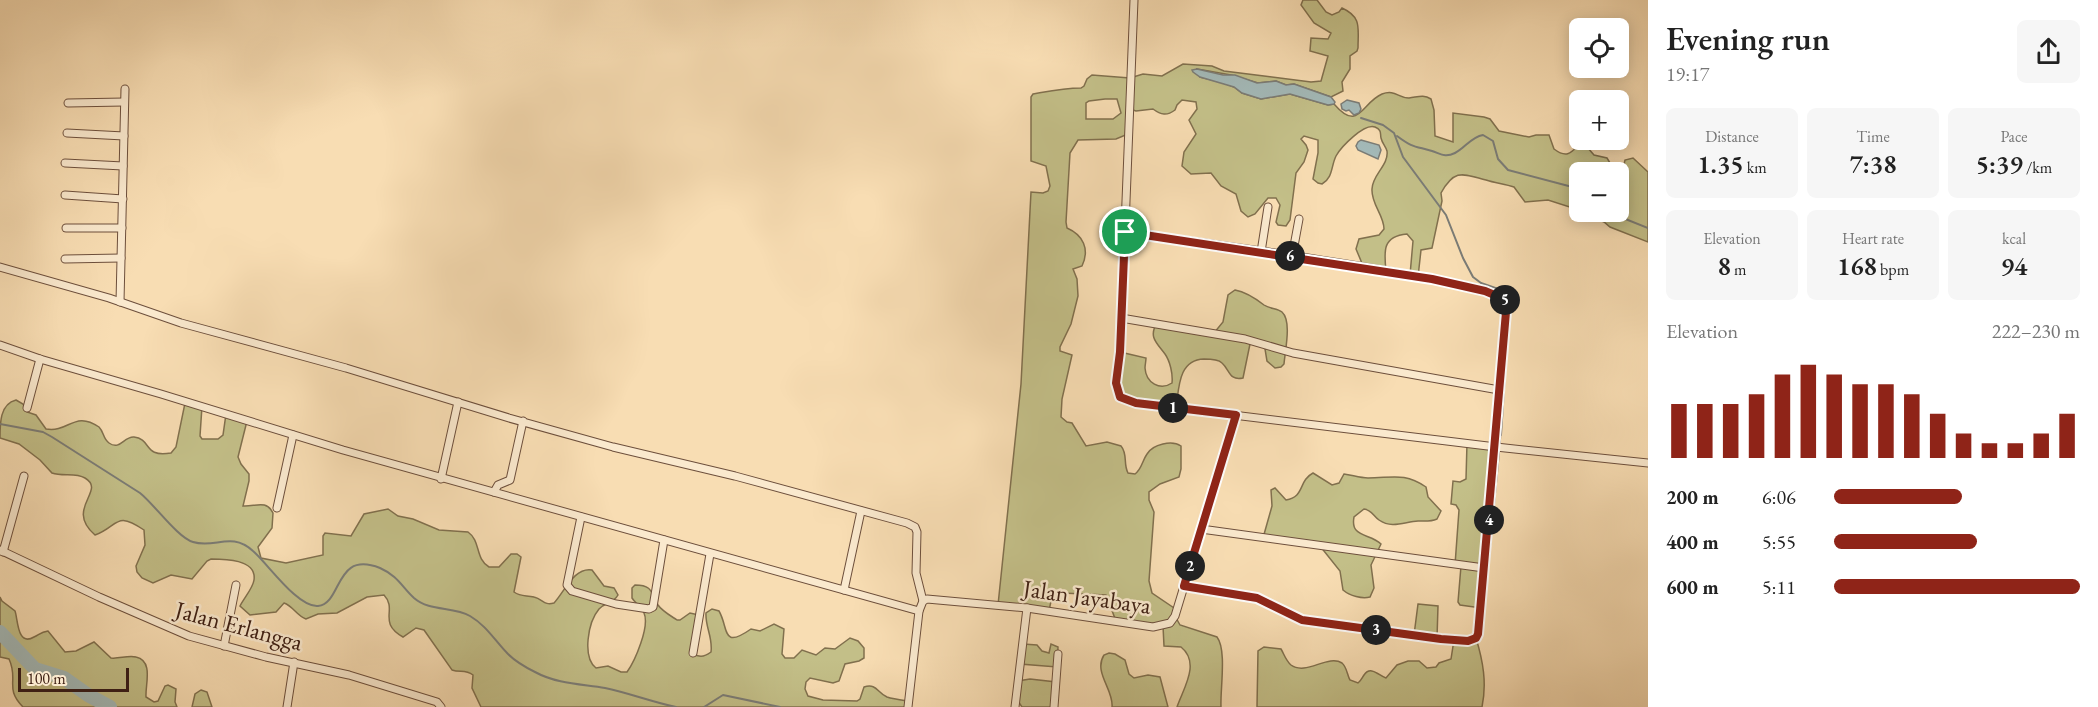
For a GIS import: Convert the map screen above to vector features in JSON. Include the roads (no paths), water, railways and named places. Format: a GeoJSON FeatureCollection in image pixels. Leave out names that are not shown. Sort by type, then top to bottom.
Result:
{"type":"FeatureCollection","features":[{"type":"Feature","properties":{"kind":"street"},"geometry":{"type":"LineString","coordinates":[[1134,0],[1121,318],[1116,383],[1120,397],[1136,403],[1496,447],[1648,463]]}},
{"type":"Feature","properties":{"kind":"street"},"geometry":{"type":"LineString","coordinates":[[120,302],[125,88]]}},
{"type":"Feature","properties":{"kind":"street"},"geometry":{"type":"LineString","coordinates":[[68,103],[124,102]]}},
{"type":"Feature","properties":{"kind":"street"},"geometry":{"type":"LineString","coordinates":[[68,133],[124,136]]}},
{"type":"Feature","properties":{"kind":"street"},"geometry":{"type":"LineString","coordinates":[[65,164],[123,166]]}},
{"type":"Feature","properties":{"kind":"street"},"geometry":{"type":"LineString","coordinates":[[65,195],[123,200]]}},
{"type":"Feature","properties":{"kind":"street"},"geometry":{"type":"LineString","coordinates":[[1261,252],[1268,207]]}},
{"type":"Feature","properties":{"kind":"street"},"geometry":{"type":"LineString","coordinates":[[1292,257],[1299,219]]}},
{"type":"Feature","properties":{"kind":"street"},"geometry":{"type":"LineString","coordinates":[[66,228],[122,228]]}},
{"type":"Feature","properties":{"kind":"street"},"geometry":{"type":"LineString","coordinates":[[1125,232],[1432,279],[1485,291],[1502,297],[1506,302],[1496,447],[1478,636],[1468,641],[1302,620],[1257,598],[1184,586]]}},
{"type":"Feature","properties":{"kind":"street"},"geometry":{"type":"LineString","coordinates":[[65,259],[121,258]]}},
{"type":"Feature","properties":{"kind":"street"},"geometry":{"type":"LineString","coordinates":[[0,267],[120,302],[181,323],[346,368],[523,422],[735,476],[915,527],[917,532],[916,573],[923,601],[919,611],[908,707]]}},
{"type":"Feature","properties":{"kind":"street"},"geometry":{"type":"LineString","coordinates":[[1121,318],[1245,339],[1293,353],[1499,390]]}},
{"type":"Feature","properties":{"kind":"street"},"geometry":{"type":"LineString","coordinates":[[0,345],[40,359],[441,478],[919,611]]}},
{"type":"Feature","properties":{"kind":"street"},"geometry":{"type":"LineString","coordinates":[[27,408],[40,359]]}},
{"type":"Feature","properties":{"kind":"street"},"geometry":{"type":"LineString","coordinates":[[441,478],[458,402]]}},
{"type":"Feature","properties":{"kind":"street","name":"Jalan Jayabaya"},"geometry":{"type":"LineString","coordinates":[[923,601],[934,598],[1028,608],[1153,627],[1170,623],[1175,616],[1236,415]]}},
{"type":"Feature","properties":{"kind":"street"},"geometry":{"type":"LineString","coordinates":[[494,492],[498,485],[510,480],[523,422]]}},
{"type":"Feature","properties":{"kind":"street"},"geometry":{"type":"LineString","coordinates":[[277,508],[293,435]]}},
{"type":"Feature","properties":{"kind":"street"},"geometry":{"type":"LineString","coordinates":[[2,551],[24,476]]}},
{"type":"Feature","properties":{"kind":"street"},"geometry":{"type":"LineString","coordinates":[[844,590],[861,511]]}},
{"type":"Feature","properties":{"kind":"street"},"geometry":{"type":"LineString","coordinates":[[581,517],[567,585],[572,591],[616,604],[649,609],[653,607],[664,540]]}},
{"type":"Feature","properties":{"kind":"street"},"geometry":{"type":"LineString","coordinates":[[1201,529],[1484,568]]}},
{"type":"Feature","properties":{"kind":"street","name":"Jalan Erlangga"},"geometry":{"type":"LineString","coordinates":[[2,551],[189,636],[371,682],[437,702],[441,707]]}},
{"type":"Feature","properties":{"kind":"street"},"geometry":{"type":"LineString","coordinates":[[693,653],[710,554]]}},
{"type":"Feature","properties":{"kind":"street"},"geometry":{"type":"LineString","coordinates":[[224,646],[236,585]]}},
{"type":"Feature","properties":{"kind":"street"},"geometry":{"type":"LineString","coordinates":[[1014,707],[1028,608]]}},
{"type":"Feature","properties":{"kind":"street"},"geometry":{"type":"LineString","coordinates":[[1054,707],[1058,654]]}},
{"type":"Feature","properties":{"kind":"street"},"geometry":{"type":"LineString","coordinates":[[287,707],[294,662]]}},
{"type":"Feature","properties":{"kind":"waterway"},"geometry":{"type":"LineString","coordinates":[[1361,118],[1383,125],[1394,133],[1403,157],[1446,215],[1473,277],[1481,283],[1504,291],[1510,298],[1501,435]]}},
{"type":"Feature","properties":{"kind":"waterway"},"geometry":{"type":"LineString","coordinates":[[1397,136],[1414,146],[1446,155],[1459,151],[1475,138],[1483,135],[1493,141],[1498,159],[1508,170],[1569,186]]}},
{"type":"Feature","properties":{"kind":"waterway"},"geometry":{"type":"LineString","coordinates":[[1629,220],[1648,228]]}},
{"type":"Feature","properties":{"kind":"waterway"},"geometry":{"type":"LineString","coordinates":[[0,424],[43,432],[52,437],[140,493],[173,528],[193,542],[209,544],[230,541],[245,545],[293,593],[310,605],[318,606],[326,603],[347,571],[354,566],[365,564],[380,568],[396,578],[420,602],[470,616],[486,629],[514,659],[543,676],[614,690],[676,707]]}},
{"type":"Feature","properties":{"kind":"waterway"},"geometry":{"type":"LineString","coordinates":[[0,632],[35,669],[64,678],[110,707]]}},
{"type":"Feature","properties":{"kind":"waterway"},"geometry":{"type":"LineString","coordinates":[[704,707],[723,695],[780,707]]}}]}
